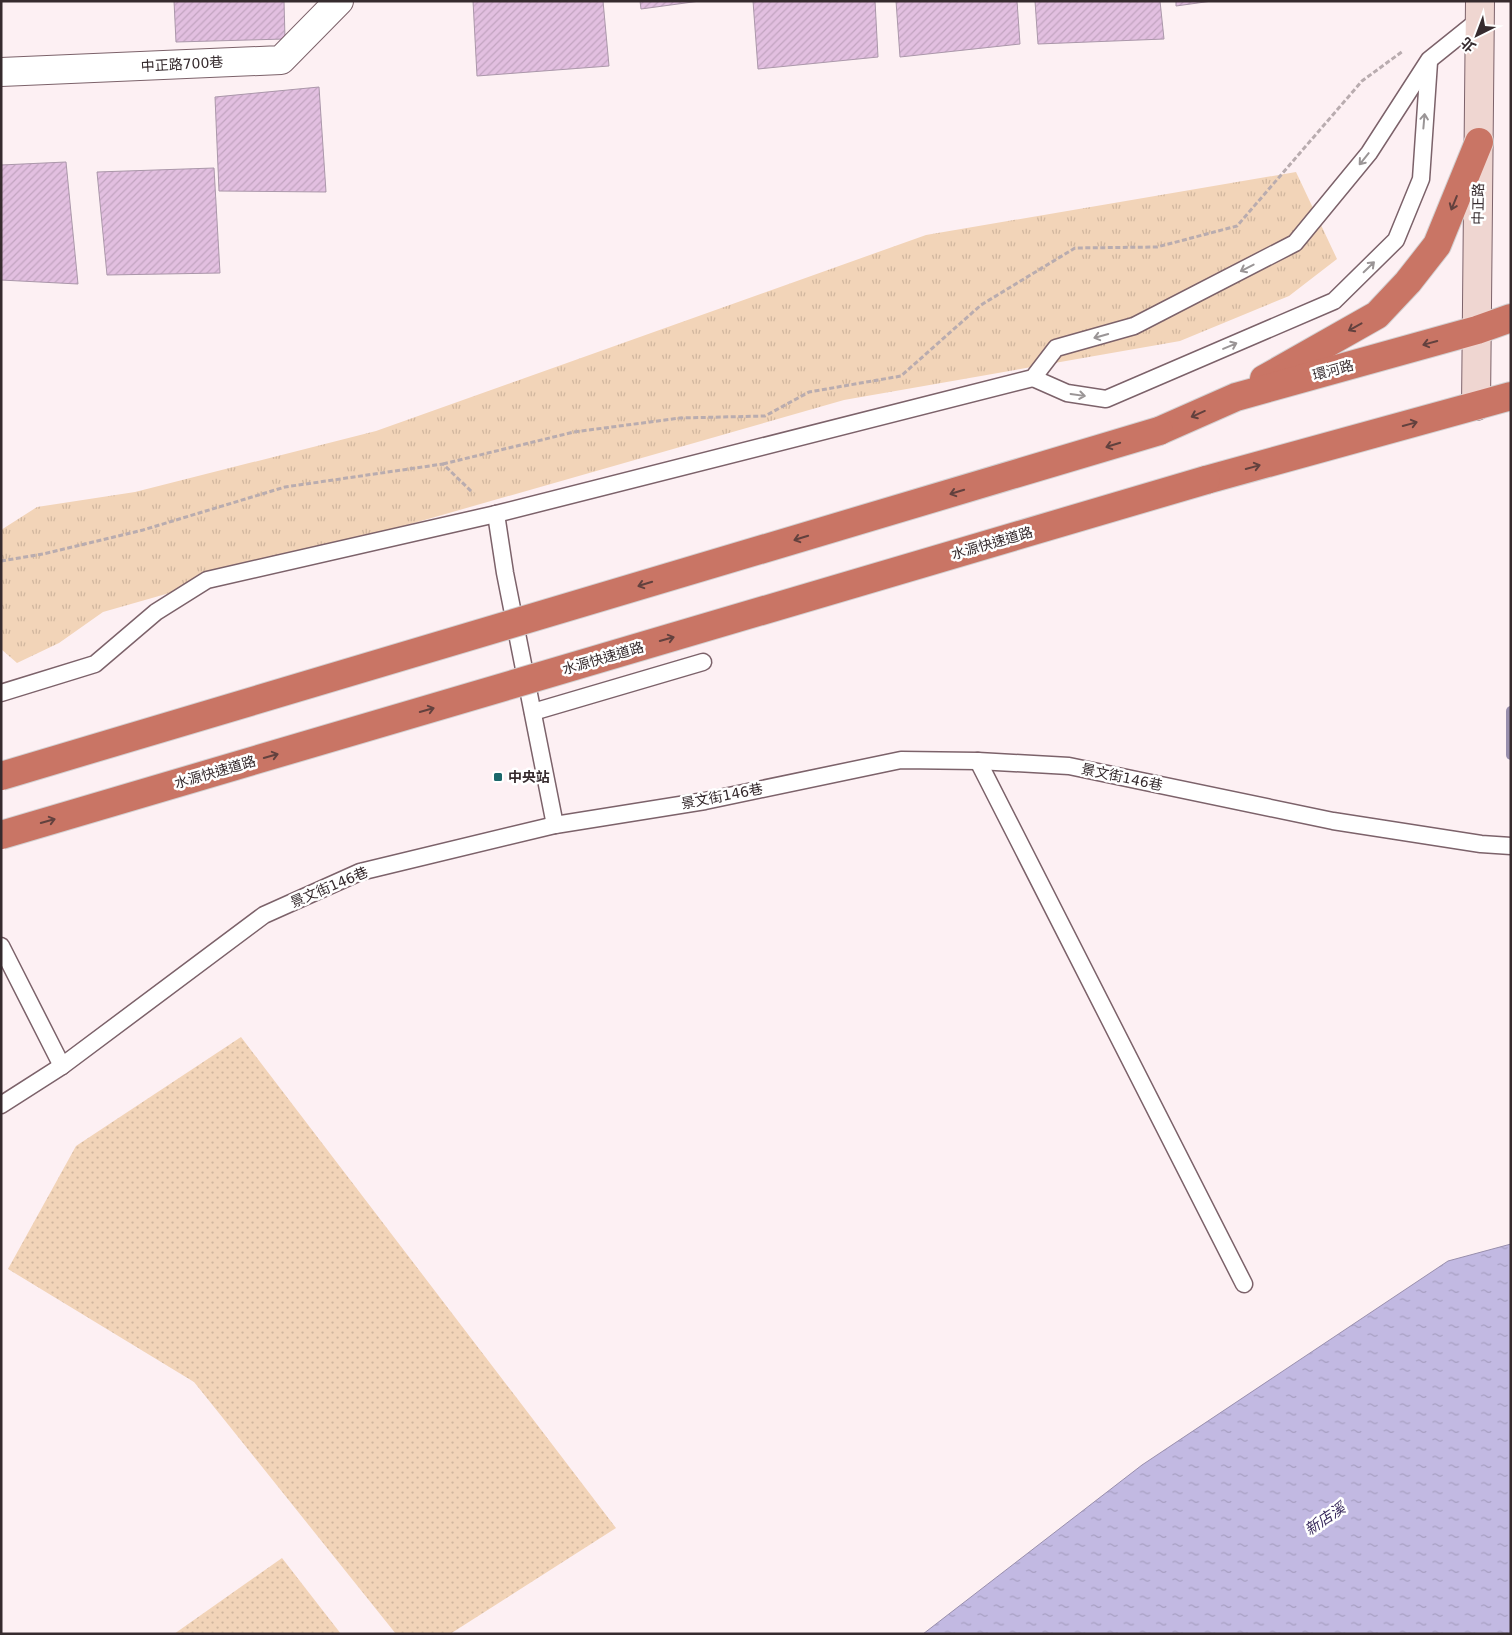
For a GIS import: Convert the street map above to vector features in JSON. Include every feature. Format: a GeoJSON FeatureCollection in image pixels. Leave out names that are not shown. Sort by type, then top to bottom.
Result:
{"type":"FeatureCollection","features":[{"type":"Feature","properties":{"kind":"highway"},"geometry":{"type":"LineString","coordinates":[[1236,397],[1285,366],[1377,315],[1408,282],[1437,245],[1478,142]]}},
{"type":"Feature","properties":{"kind":"highway","name":"環河路"},"geometry":{"type":"LineString","coordinates":[[1,776],[1159,431],[1236,397],[1477,330],[1511,318]]}},
{"type":"Feature","properties":{"kind":"highway"},"geometry":{"type":"LineString","coordinates":[[1476,406],[1511,396]]}},
{"type":"Feature","properties":{"kind":"highway","name":"水源快速道路"},"geometry":{"type":"LineString","coordinates":[[1,835],[1206,480],[1476,406]]}},
{"type":"Feature","properties":{"kind":"street","name":"中正路700巷"},"geometry":{"type":"LineString","coordinates":[[1,72],[282,60],[339,1]]}},
{"type":"Feature","properties":{"kind":"street","name":"中正路"},"geometry":{"type":"LineString","coordinates":[[1476,406],[1480,10]]}},
{"type":"Feature","properties":{"kind":"lane"},"geometry":{"type":"LineString","coordinates":[[1033,378],[1056,348],[1134,326],[1295,243],[1369,153],[1429,60],[1480,10]]}},
{"type":"Feature","properties":{"kind":"lane"},"geometry":{"type":"LineString","coordinates":[[1,693],[95,664],[156,612],[207,580],[496,514],[1033,378],[1067,393],[1106,399],[1334,301],[1396,240],[1421,179],[1429,60]]}},
{"type":"Feature","properties":{"kind":"lane"},"geometry":{"type":"LineString","coordinates":[[496,514],[555,825]]}},
{"type":"Feature","properties":{"kind":"lane"},"geometry":{"type":"LineString","coordinates":[[534,712],[702,662]]}},
{"type":"Feature","properties":{"kind":"lane","name":"景文街146巷"},"geometry":{"type":"LineString","coordinates":[[1,1105],[62,1066],[264,915],[360,872],[555,825],[705,800],[901,760],[978,761],[1069,766],[1333,821],[1481,844],[1511,846]]}},
{"type":"Feature","properties":{"kind":"lane"},"geometry":{"type":"LineString","coordinates":[[978,761],[1244,1284]]}},
{"type":"Feature","properties":{"kind":"lane"},"geometry":{"type":"LineString","coordinates":[[1,946],[62,1066]]}},
{"type":"Feature","properties":{"kind":"path"},"geometry":{"type":"LineString","coordinates":[[1,561],[43,554],[143,530],[285,487],[443,464],[574,432],[680,418],[765,416],[809,392],[901,376],[981,305],[1075,248],[1157,246],[1237,226],[1362,81],[1407,48]]}},
{"type":"Feature","properties":{"kind":"path"},"geometry":{"type":"LineString","coordinates":[[443,464],[496,514]]}},
{"type":"Feature","properties":{"kind":"green space"},"geometry":{"type":"Polygon","coordinates":[[[1296,172],[1337,259],[1289,296],[1180,341],[844,400],[103,612],[59,643],[17,663],[1,649],[1,530],[37,507],[135,492],[376,431],[926,235],[1296,172]]]}},
{"type":"Feature","properties":{"kind":"green space"},"geometry":{"type":"Polygon","coordinates":[[[241,1037],[616,1528],[450,1634],[396,1634],[194,1382],[8,1269],[76,1146],[241,1037]]]}},
{"type":"Feature","properties":{"kind":"green space"},"geometry":{"type":"Polygon","coordinates":[[[282,1558],[341,1634],[174,1634],[282,1558]]]}},
{"type":"Feature","properties":{"kind":"water","name":"新店溪"},"geometry":{"type":"Polygon","coordinates":[[[1511,1244],[1511,1634],[923,1634],[1142,1465],[1448,1261],[1511,1244]]]}},
{"type":"Feature","properties":{"kind":"building"},"geometry":{"type":"Polygon","coordinates":[[[174,1],[284,1],[285,39],[176,42],[174,1]]]}},
{"type":"Feature","properties":{"kind":"building"},"geometry":{"type":"Polygon","coordinates":[[[473,1],[603,1],[609,66],[477,76],[473,1]]]}},
{"type":"Feature","properties":{"kind":"building"},"geometry":{"type":"Polygon","coordinates":[[[640,1],[700,1],[641,9],[640,1]]]}},
{"type":"Feature","properties":{"kind":"building"},"geometry":{"type":"Polygon","coordinates":[[[753,1],[875,1],[878,57],[758,69],[753,1]]]}},
{"type":"Feature","properties":{"kind":"building"},"geometry":{"type":"Polygon","coordinates":[[[896,1],[1017,1],[1020,44],[900,57],[896,1]]]}},
{"type":"Feature","properties":{"kind":"building"},"geometry":{"type":"Polygon","coordinates":[[[1035,1],[1160,1],[1164,39],[1038,44],[1035,1]]]}},
{"type":"Feature","properties":{"kind":"building"},"geometry":{"type":"Polygon","coordinates":[[[1176,1],[1212,1],[1176,6],[1176,1]]]}},
{"type":"Feature","properties":{"kind":"building"},"geometry":{"type":"Polygon","coordinates":[[[319,87],[326,192],[219,191],[215,97],[319,87]]]}},
{"type":"Feature","properties":{"kind":"building"},"geometry":{"type":"Polygon","coordinates":[[[66,162],[78,284],[1,280],[1,165],[66,162]]]}},
{"type":"Feature","properties":{"kind":"building"},"geometry":{"type":"Polygon","coordinates":[[[214,168],[220,273],[107,275],[97,172],[214,168]]]}},
{"type":"Feature","properties":{"kind":"waterway"},"geometry":{"type":"LineString","coordinates":[[1511,711],[1511,755]]}},
{"type":"Feature","properties":{"kind":"place","name":"中央站"},"geometry":{"type":"Point","coordinates":[498,777]}}]}
